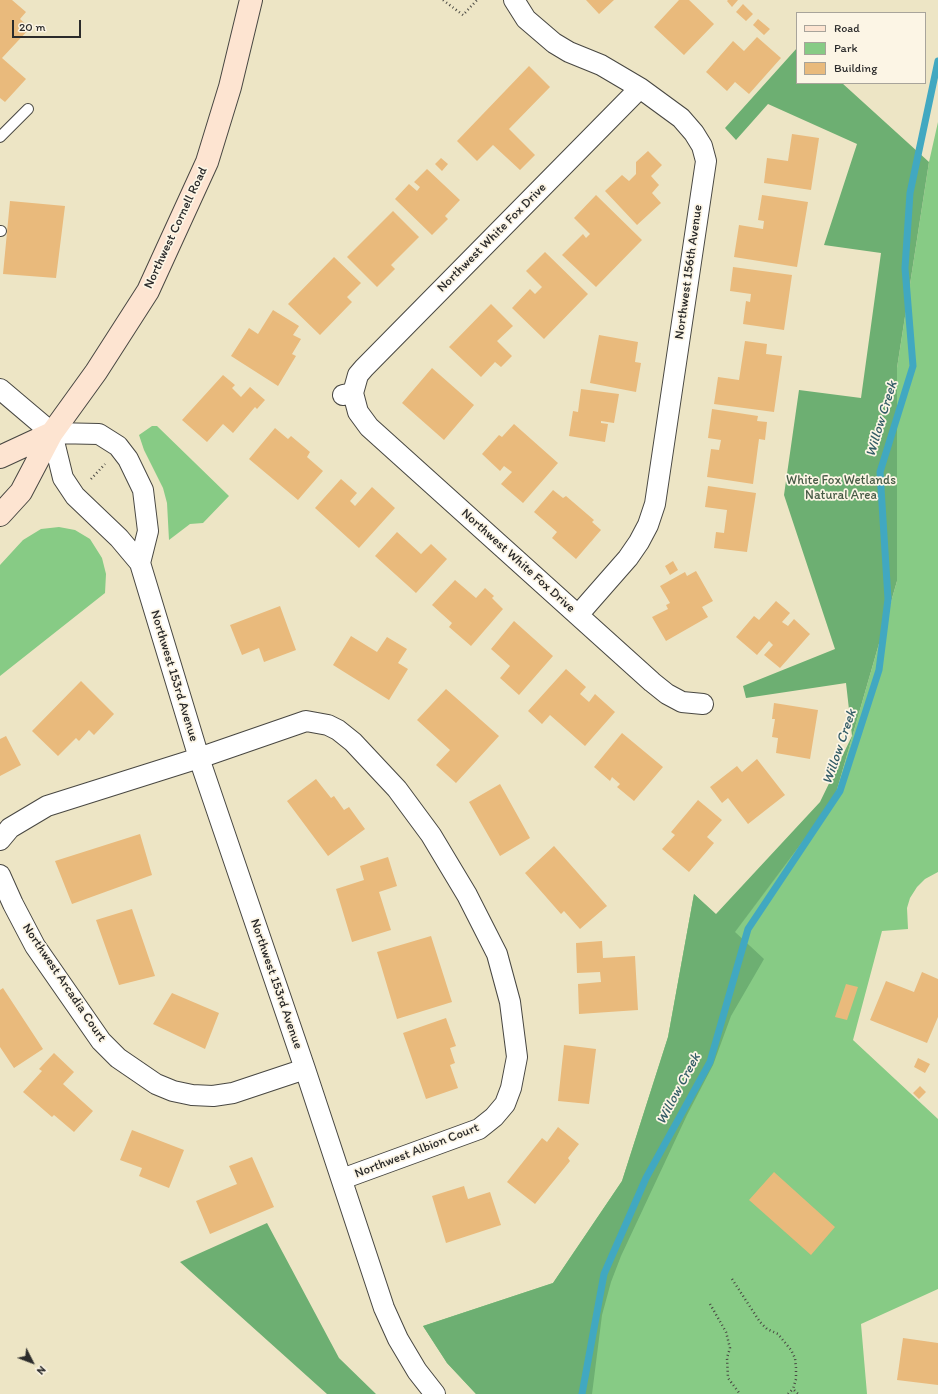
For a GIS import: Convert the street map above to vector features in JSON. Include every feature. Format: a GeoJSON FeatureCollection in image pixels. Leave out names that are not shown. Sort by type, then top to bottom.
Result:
{"type":"FeatureCollection","features":[{"type":"Feature","properties":{"kind":"main road","name":"Northwest Cornell Road"},"geometry":{"type":"LineString","coordinates":[[0,515],[22,492],[52,433],[104,360],[148,291],[207,162],[230,88],[251,0]]}},
{"type":"Feature","properties":{"kind":"main road","name":"Northwest Cornell Road"},"geometry":{"type":"LineString","coordinates":[[0,457],[52,433]]}},
{"type":"Feature","properties":{"kind":"street","name":"Northwest 156th Avenue"},"geometry":{"type":"LineString","coordinates":[[514,0],[526,19],[554,43],[569,52],[601,65],[640,88],[681,118],[694,133],[702,146],[706,161],[655,504],[648,525],[628,558],[578,615]]}},
{"type":"Feature","properties":{"kind":"street","name":"Northwest White Fox Drive"},"geometry":{"type":"LineString","coordinates":[[640,88],[364,368],[348,394],[358,412],[369,427],[667,694],[682,702],[703,704]]}},
{"type":"Feature","properties":{"kind":"street"},"geometry":{"type":"LineString","coordinates":[[0,388],[52,433],[99,434],[118,446],[128,459],[143,490],[148,531],[140,563]]}},
{"type":"Feature","properties":{"kind":"street","name":"Northwest 153rd Avenue"},"geometry":{"type":"LineString","coordinates":[[52,433],[63,478],[75,496],[120,538],[140,563],[199,758],[305,1069],[384,1308],[398,1339],[417,1371],[435,1394]]}},
{"type":"Feature","properties":{"kind":"street","name":"Northwest Albion Court"},"geometry":{"type":"LineString","coordinates":[[199,758],[306,721],[319,722],[338,730],[352,742],[397,789],[431,834],[467,895],[497,954],[510,1002],[517,1057],[511,1088],[505,1104],[494,1117],[479,1129],[342,1179]]}},
{"type":"Feature","properties":{"kind":"street"},"geometry":{"type":"LineString","coordinates":[[0,840],[10,828],[47,806],[199,758]]}},
{"type":"Feature","properties":{"kind":"street","name":"Northwest Arcadia Court"},"geometry":{"type":"LineString","coordinates":[[0,875],[35,946],[101,1040],[118,1058],[143,1076],[156,1084],[173,1091],[192,1095],[213,1096],[234,1093],[305,1069]]}},
{"type":"Feature","properties":{"kind":"lane"},"geometry":{"type":"LineString","coordinates":[[0,137],[28,109]]}},
{"type":"Feature","properties":{"kind":"path"},"geometry":{"type":"LineString","coordinates":[[443,0],[463,15],[477,0]]}},
{"type":"Feature","properties":{"kind":"path"},"geometry":{"type":"LineString","coordinates":[[88,482],[109,459]]}},
{"type":"Feature","properties":{"kind":"path"},"geometry":{"type":"LineString","coordinates":[[732,1279],[760,1322],[767,1329],[778,1334],[784,1340],[795,1358],[796,1379],[793,1389],[788,1394]]}},
{"type":"Feature","properties":{"kind":"path"},"geometry":{"type":"LineString","coordinates":[[710,1304],[726,1332],[730,1348],[727,1362],[728,1378],[740,1394]]}},
{"type":"Feature","properties":{"kind":"path"},"geometry":{"type":"LineString","coordinates":[[793,1389],[798,1394]]}},
{"type":"Feature","properties":{"kind":"green space","name":"White Fox Wetlands Natural Area"},"geometry":{"type":"Polygon","coordinates":[[[796,49],[796,84],[843,84],[929,162],[897,368],[897,581],[834,800],[735,932],[764,959],[731,1016],[713,1065],[687,1115],[621,1256],[611,1282],[602,1315],[592,1394],[476,1394],[447,1363],[423,1326],[553,1283],[622,1181],[668,1037],[694,894],[716,914],[820,802],[852,736],[846,683],[746,698],[743,686],[835,649],[784,495],[799,390],[861,398],[881,253],[824,245],[857,144],[768,104],[736,140],[725,128],[796,49]]]}},
{"type":"Feature","properties":{"kind":"green space"},"geometry":{"type":"Polygon","coordinates":[[[938,122],[938,872],[925,879],[917,887],[910,898],[907,908],[908,929],[882,931],[853,1040],[938,1119],[938,1289],[861,1324],[867,1394],[476,1394],[447,1363],[423,1326],[553,1283],[622,1181],[668,1037],[694,894],[734,932],[834,800],[897,581],[897,368],[929,162],[938,122]]]}},
{"type":"Feature","properties":{"kind":"green space"},"geometry":{"type":"Polygon","coordinates":[[[152,426],[157,426],[229,496],[203,523],[190,524],[169,540],[167,503],[163,488],[144,450],[139,435],[152,426]]]}},
{"type":"Feature","properties":{"kind":"green space"},"geometry":{"type":"Polygon","coordinates":[[[59,527],[75,530],[90,539],[102,558],[106,574],[105,593],[0,676],[0,565],[23,540],[41,529],[59,527]]]}},
{"type":"Feature","properties":{"kind":"green space"},"geometry":{"type":"Polygon","coordinates":[[[267,1223],[339,1358],[376,1394],[327,1394],[180,1262],[267,1223]]]}},
{"type":"Feature","properties":{"kind":"building"},"geometry":{"type":"Polygon","coordinates":[[[0,0],[12,0],[26,12],[20,19],[30,28],[2,58],[26,79],[5,102],[0,98],[0,0]]]}},
{"type":"Feature","properties":{"kind":"building"},"geometry":{"type":"Polygon","coordinates":[[[586,0],[614,0],[599,14],[586,0]]]}},
{"type":"Feature","properties":{"kind":"building"},"geometry":{"type":"Polygon","coordinates":[[[679,0],[689,0],[714,24],[684,55],[654,27],[679,0]]]}},
{"type":"Feature","properties":{"kind":"building"},"geometry":{"type":"Polygon","coordinates":[[[738,0],[732,7],[727,1],[738,0]]]}},
{"type":"Feature","properties":{"kind":"building"},"geometry":{"type":"Polygon","coordinates":[[[743,4],[753,14],[746,21],[736,12],[743,4]]]}},
{"type":"Feature","properties":{"kind":"building"},"geometry":{"type":"Polygon","coordinates":[[[758,19],[770,29],[764,35],[753,25],[758,19]]]}},
{"type":"Feature","properties":{"kind":"building"},"geometry":{"type":"Polygon","coordinates":[[[757,37],[781,58],[749,94],[735,82],[727,91],[706,72],[733,41],[744,51],[757,37]]]}},
{"type":"Feature","properties":{"kind":"building"},"geometry":{"type":"Polygon","coordinates":[[[529,66],[550,87],[509,129],[535,155],[520,170],[493,145],[477,161],[457,141],[529,66]]]}},
{"type":"Feature","properties":{"kind":"building"},"geometry":{"type":"Polygon","coordinates":[[[792,134],[819,138],[811,190],[764,183],[767,158],[788,161],[792,134]]]}},
{"type":"Feature","properties":{"kind":"building"},"geometry":{"type":"Polygon","coordinates":[[[648,151],[662,165],[651,176],[659,185],[652,193],[661,203],[637,225],[605,191],[622,175],[629,181],[636,174],[636,162],[648,151]]]}},
{"type":"Feature","properties":{"kind":"building"},"geometry":{"type":"Polygon","coordinates":[[[441,158],[448,164],[442,171],[435,164],[441,158]]]}},
{"type":"Feature","properties":{"kind":"building"},"geometry":{"type":"Polygon","coordinates":[[[427,169],[460,200],[445,216],[448,219],[432,235],[395,199],[409,184],[417,191],[420,187],[414,182],[427,169]]]}},
{"type":"Feature","properties":{"kind":"building"},"geometry":{"type":"Polygon","coordinates":[[[596,195],[642,240],[596,287],[562,255],[583,234],[586,238],[590,234],[574,218],[596,195]]]}},
{"type":"Feature","properties":{"kind":"building"},"geometry":{"type":"Polygon","coordinates":[[[762,195],[808,202],[797,267],[734,257],[739,225],[763,229],[764,221],[758,220],[762,195]]]}},
{"type":"Feature","properties":{"kind":"building"},"geometry":{"type":"Polygon","coordinates":[[[10,201],[65,206],[56,278],[3,274],[10,201]]]}},
{"type":"Feature","properties":{"kind":"building"},"geometry":{"type":"Polygon","coordinates":[[[393,211],[419,237],[391,265],[395,269],[377,287],[347,257],[393,211]]]}},
{"type":"Feature","properties":{"kind":"building"},"geometry":{"type":"Polygon","coordinates":[[[545,252],[588,294],[544,339],[512,308],[530,289],[535,294],[542,287],[526,271],[545,252]]]}},
{"type":"Feature","properties":{"kind":"building"},"geometry":{"type":"Polygon","coordinates":[[[334,257],[361,283],[347,297],[352,302],[320,335],[288,304],[334,257]]]}},
{"type":"Feature","properties":{"kind":"building"},"geometry":{"type":"Polygon","coordinates":[[[733,267],[792,275],[784,330],[743,324],[746,301],[750,302],[751,294],[730,291],[733,267]]]}},
{"type":"Feature","properties":{"kind":"building"},"geometry":{"type":"Polygon","coordinates":[[[491,304],[513,326],[497,341],[512,356],[501,367],[495,362],[481,377],[449,347],[491,304]]]}},
{"type":"Feature","properties":{"kind":"building"},"geometry":{"type":"Polygon","coordinates":[[[273,310],[299,326],[293,335],[301,339],[292,354],[296,356],[278,386],[231,356],[249,328],[258,334],[273,310]]]}},
{"type":"Feature","properties":{"kind":"building"},"geometry":{"type":"Polygon","coordinates":[[[599,335],[638,342],[635,362],[641,363],[636,392],[590,383],[599,335]]]}},
{"type":"Feature","properties":{"kind":"building"},"geometry":{"type":"Polygon","coordinates":[[[745,341],[767,344],[766,354],[782,356],[774,412],[714,404],[718,377],[739,380],[745,341]]]}},
{"type":"Feature","properties":{"kind":"building"},"geometry":{"type":"Polygon","coordinates":[[[432,368],[474,405],[444,440],[402,403],[432,368]]]}},
{"type":"Feature","properties":{"kind":"building"},"geometry":{"type":"Polygon","coordinates":[[[223,375],[235,385],[232,388],[241,397],[250,387],[265,400],[257,409],[255,407],[233,433],[223,424],[207,442],[182,420],[223,375]]]}},
{"type":"Feature","properties":{"kind":"building"},"geometry":{"type":"Polygon","coordinates":[[[581,389],[619,394],[614,423],[601,421],[601,423],[608,424],[605,442],[569,436],[573,411],[578,412],[581,389]]]}},
{"type":"Feature","properties":{"kind":"building"},"geometry":{"type":"Polygon","coordinates":[[[712,409],[758,416],[757,421],[767,422],[765,440],[759,439],[753,484],[707,477],[711,449],[719,450],[721,440],[708,438],[712,409]]]}},
{"type":"Feature","properties":{"kind":"building"},"geometry":{"type":"Polygon","coordinates":[[[514,424],[558,463],[523,503],[501,484],[512,472],[504,466],[500,471],[482,454],[499,435],[502,437],[514,424]]]}},
{"type":"Feature","properties":{"kind":"building"},"geometry":{"type":"Polygon","coordinates":[[[275,428],[288,439],[291,436],[310,452],[307,457],[323,471],[298,500],[249,459],[275,428]]]}},
{"type":"Feature","properties":{"kind":"building"},"geometry":{"type":"Polygon","coordinates":[[[341,479],[357,493],[350,501],[355,506],[372,487],[395,508],[359,548],[315,508],[341,479]]]}},
{"type":"Feature","properties":{"kind":"building"},"geometry":{"type":"Polygon","coordinates":[[[708,486],[756,493],[747,552],[714,548],[716,532],[724,533],[727,510],[705,507],[708,486]]]}},
{"type":"Feature","properties":{"kind":"building"},"geometry":{"type":"Polygon","coordinates":[[[553,490],[563,498],[566,496],[594,520],[592,522],[601,530],[576,559],[552,538],[557,532],[534,512],[553,490]]]}},
{"type":"Feature","properties":{"kind":"building"},"geometry":{"type":"Polygon","coordinates":[[[397,532],[421,554],[431,544],[447,559],[416,593],[375,556],[397,532]]]}},
{"type":"Feature","properties":{"kind":"building"},"geometry":{"type":"Polygon","coordinates":[[[673,561],[678,570],[670,575],[665,566],[673,561]]]}},
{"type":"Feature","properties":{"kind":"building"},"geometry":{"type":"Polygon","coordinates":[[[696,571],[713,601],[702,607],[708,617],[666,641],[652,617],[668,609],[666,605],[670,603],[660,586],[685,572],[687,576],[696,571]]]}},
{"type":"Feature","properties":{"kind":"building"},"geometry":{"type":"Polygon","coordinates":[[[455,580],[476,598],[485,588],[494,596],[492,598],[503,609],[471,646],[449,627],[452,623],[432,605],[455,580]]]}},
{"type":"Feature","properties":{"kind":"building"},"geometry":{"type":"Polygon","coordinates":[[[776,601],[790,613],[782,622],[788,626],[794,619],[810,634],[780,668],[764,655],[773,645],[769,641],[757,655],[736,637],[754,616],[759,620],[776,601]]]}},
{"type":"Feature","properties":{"kind":"building"},"geometry":{"type":"Polygon","coordinates":[[[280,606],[296,650],[264,662],[259,648],[242,655],[230,625],[280,606]]]}},
{"type":"Feature","properties":{"kind":"building"},"geometry":{"type":"Polygon","coordinates":[[[514,621],[553,656],[519,695],[500,678],[510,666],[491,649],[514,621]]]}},
{"type":"Feature","properties":{"kind":"building"},"geometry":{"type":"Polygon","coordinates":[[[351,636],[377,652],[387,637],[407,649],[398,663],[408,669],[389,700],[333,665],[351,636]]]}},
{"type":"Feature","properties":{"kind":"building"},"geometry":{"type":"Polygon","coordinates":[[[566,669],[586,687],[580,694],[589,702],[595,694],[615,712],[585,746],[550,715],[542,724],[528,711],[566,669]]]}},
{"type":"Feature","properties":{"kind":"building"},"geometry":{"type":"Polygon","coordinates":[[[81,681],[114,714],[94,735],[89,730],[79,741],[76,738],[58,756],[32,731],[81,681]]]}},
{"type":"Feature","properties":{"kind":"building"},"geometry":{"type":"Polygon","coordinates":[[[446,689],[499,736],[456,783],[436,765],[450,750],[417,720],[446,689]]]}},
{"type":"Feature","properties":{"kind":"building"},"geometry":{"type":"Polygon","coordinates":[[[774,703],[818,710],[810,759],[776,753],[778,738],[772,737],[775,719],[772,719],[774,703]]]}},
{"type":"Feature","properties":{"kind":"building"},"geometry":{"type":"Polygon","coordinates":[[[622,733],[663,767],[634,801],[617,787],[620,784],[612,777],[610,781],[594,767],[622,733]]]}},
{"type":"Feature","properties":{"kind":"building"},"geometry":{"type":"Polygon","coordinates":[[[6,736],[21,765],[0,776],[0,739],[6,736]]]}},
{"type":"Feature","properties":{"kind":"building"},"geometry":{"type":"Polygon","coordinates":[[[757,759],[785,795],[748,824],[728,798],[722,803],[710,787],[737,766],[742,772],[757,759]]]}},
{"type":"Feature","properties":{"kind":"building"},"geometry":{"type":"Polygon","coordinates":[[[316,779],[331,798],[334,796],[344,810],[349,807],[365,829],[328,856],[287,801],[316,779]]]}},
{"type":"Feature","properties":{"kind":"building"},"geometry":{"type":"Polygon","coordinates":[[[500,784],[530,838],[500,856],[469,802],[500,784]]]}},
{"type":"Feature","properties":{"kind":"building"},"geometry":{"type":"Polygon","coordinates":[[[698,800],[722,820],[707,837],[714,843],[689,872],[662,849],[675,835],[671,832],[698,800]]]}},
{"type":"Feature","properties":{"kind":"building"},"geometry":{"type":"Polygon","coordinates":[[[140,834],[152,875],[72,904],[55,861],[140,834]]]}},
{"type":"Feature","properties":{"kind":"building"},"geometry":{"type":"Polygon","coordinates":[[[554,846],[607,906],[580,929],[564,911],[561,914],[525,873],[554,846]]]}},
{"type":"Feature","properties":{"kind":"building"},"geometry":{"type":"Polygon","coordinates":[[[388,857],[397,886],[379,892],[391,930],[352,942],[336,889],[364,880],[360,866],[388,857]]]}},
{"type":"Feature","properties":{"kind":"building"},"geometry":{"type":"Polygon","coordinates":[[[132,909],[155,976],[119,985],[96,920],[132,909]]]}},
{"type":"Feature","properties":{"kind":"building"},"geometry":{"type":"Polygon","coordinates":[[[431,936],[452,1002],[397,1019],[377,952],[431,936]]]}},
{"type":"Feature","properties":{"kind":"building"},"geometry":{"type":"Polygon","coordinates":[[[602,941],[603,958],[635,956],[638,1010],[579,1014],[578,984],[601,982],[600,972],[577,973],[576,943],[602,941]]]}},
{"type":"Feature","properties":{"kind":"building"},"geometry":{"type":"Polygon","coordinates":[[[922,972],[938,979],[938,1017],[927,1043],[870,1020],[886,981],[914,992],[922,972]]]}},
{"type":"Feature","properties":{"kind":"building"},"geometry":{"type":"Polygon","coordinates":[[[846,984],[858,987],[847,1020],[835,1017],[846,984]]]}},
{"type":"Feature","properties":{"kind":"building"},"geometry":{"type":"Polygon","coordinates":[[[3,988],[43,1049],[14,1068],[0,1047],[0,990],[3,988]]]}},
{"type":"Feature","properties":{"kind":"building"},"geometry":{"type":"Polygon","coordinates":[[[172,993],[219,1013],[205,1049],[153,1024],[172,993]]]}},
{"type":"Feature","properties":{"kind":"building"},"geometry":{"type":"Polygon","coordinates":[[[446,1018],[456,1046],[450,1048],[455,1063],[450,1065],[458,1088],[426,1099],[403,1033],[446,1018]]]}},
{"type":"Feature","properties":{"kind":"building"},"geometry":{"type":"Polygon","coordinates":[[[564,1045],[596,1049],[589,1104],[558,1101],[564,1045]]]}},
{"type":"Feature","properties":{"kind":"building"},"geometry":{"type":"Polygon","coordinates":[[[54,1053],[74,1072],[63,1084],[93,1111],[74,1132],[54,1115],[52,1117],[23,1092],[42,1071],[39,1069],[54,1053]]]}},
{"type":"Feature","properties":{"kind":"building"},"geometry":{"type":"Polygon","coordinates":[[[918,1058],[930,1064],[925,1073],[914,1067],[918,1058]]]}},
{"type":"Feature","properties":{"kind":"building"},"geometry":{"type":"Polygon","coordinates":[[[920,1086],[926,1092],[919,1099],[913,1093],[920,1086]]]}},
{"type":"Feature","properties":{"kind":"building"},"geometry":{"type":"Polygon","coordinates":[[[558,1127],[579,1144],[568,1158],[570,1161],[535,1204],[507,1182],[542,1138],[547,1142],[558,1127]]]}},
{"type":"Feature","properties":{"kind":"building"},"geometry":{"type":"Polygon","coordinates":[[[132,1130],[184,1150],[169,1188],[139,1176],[142,1168],[120,1160],[132,1130]]]}},
{"type":"Feature","properties":{"kind":"building"},"geometry":{"type":"Polygon","coordinates":[[[252,1157],[274,1207],[210,1234],[196,1201],[237,1184],[229,1166],[252,1157]]]}},
{"type":"Feature","properties":{"kind":"building"},"geometry":{"type":"Polygon","coordinates":[[[774,1172],[835,1227],[811,1255],[749,1200],[774,1172]]]}},
{"type":"Feature","properties":{"kind":"building"},"geometry":{"type":"Polygon","coordinates":[[[464,1186],[468,1199],[490,1192],[501,1225],[446,1243],[432,1196],[464,1186]]]}},
{"type":"Feature","properties":{"kind":"building"},"geometry":{"type":"Polygon","coordinates":[[[903,1338],[938,1343],[938,1385],[897,1380],[903,1338]]]}},
{"type":"Feature","properties":{"kind":"waterway","name":"Willow Creek"},"geometry":{"type":"LineString","coordinates":[[582,1394],[604,1274],[646,1178],[710,1062],[748,929],[840,791],[879,670],[888,599],[880,472],[913,366],[905,268],[910,193],[938,61]]}}]}
